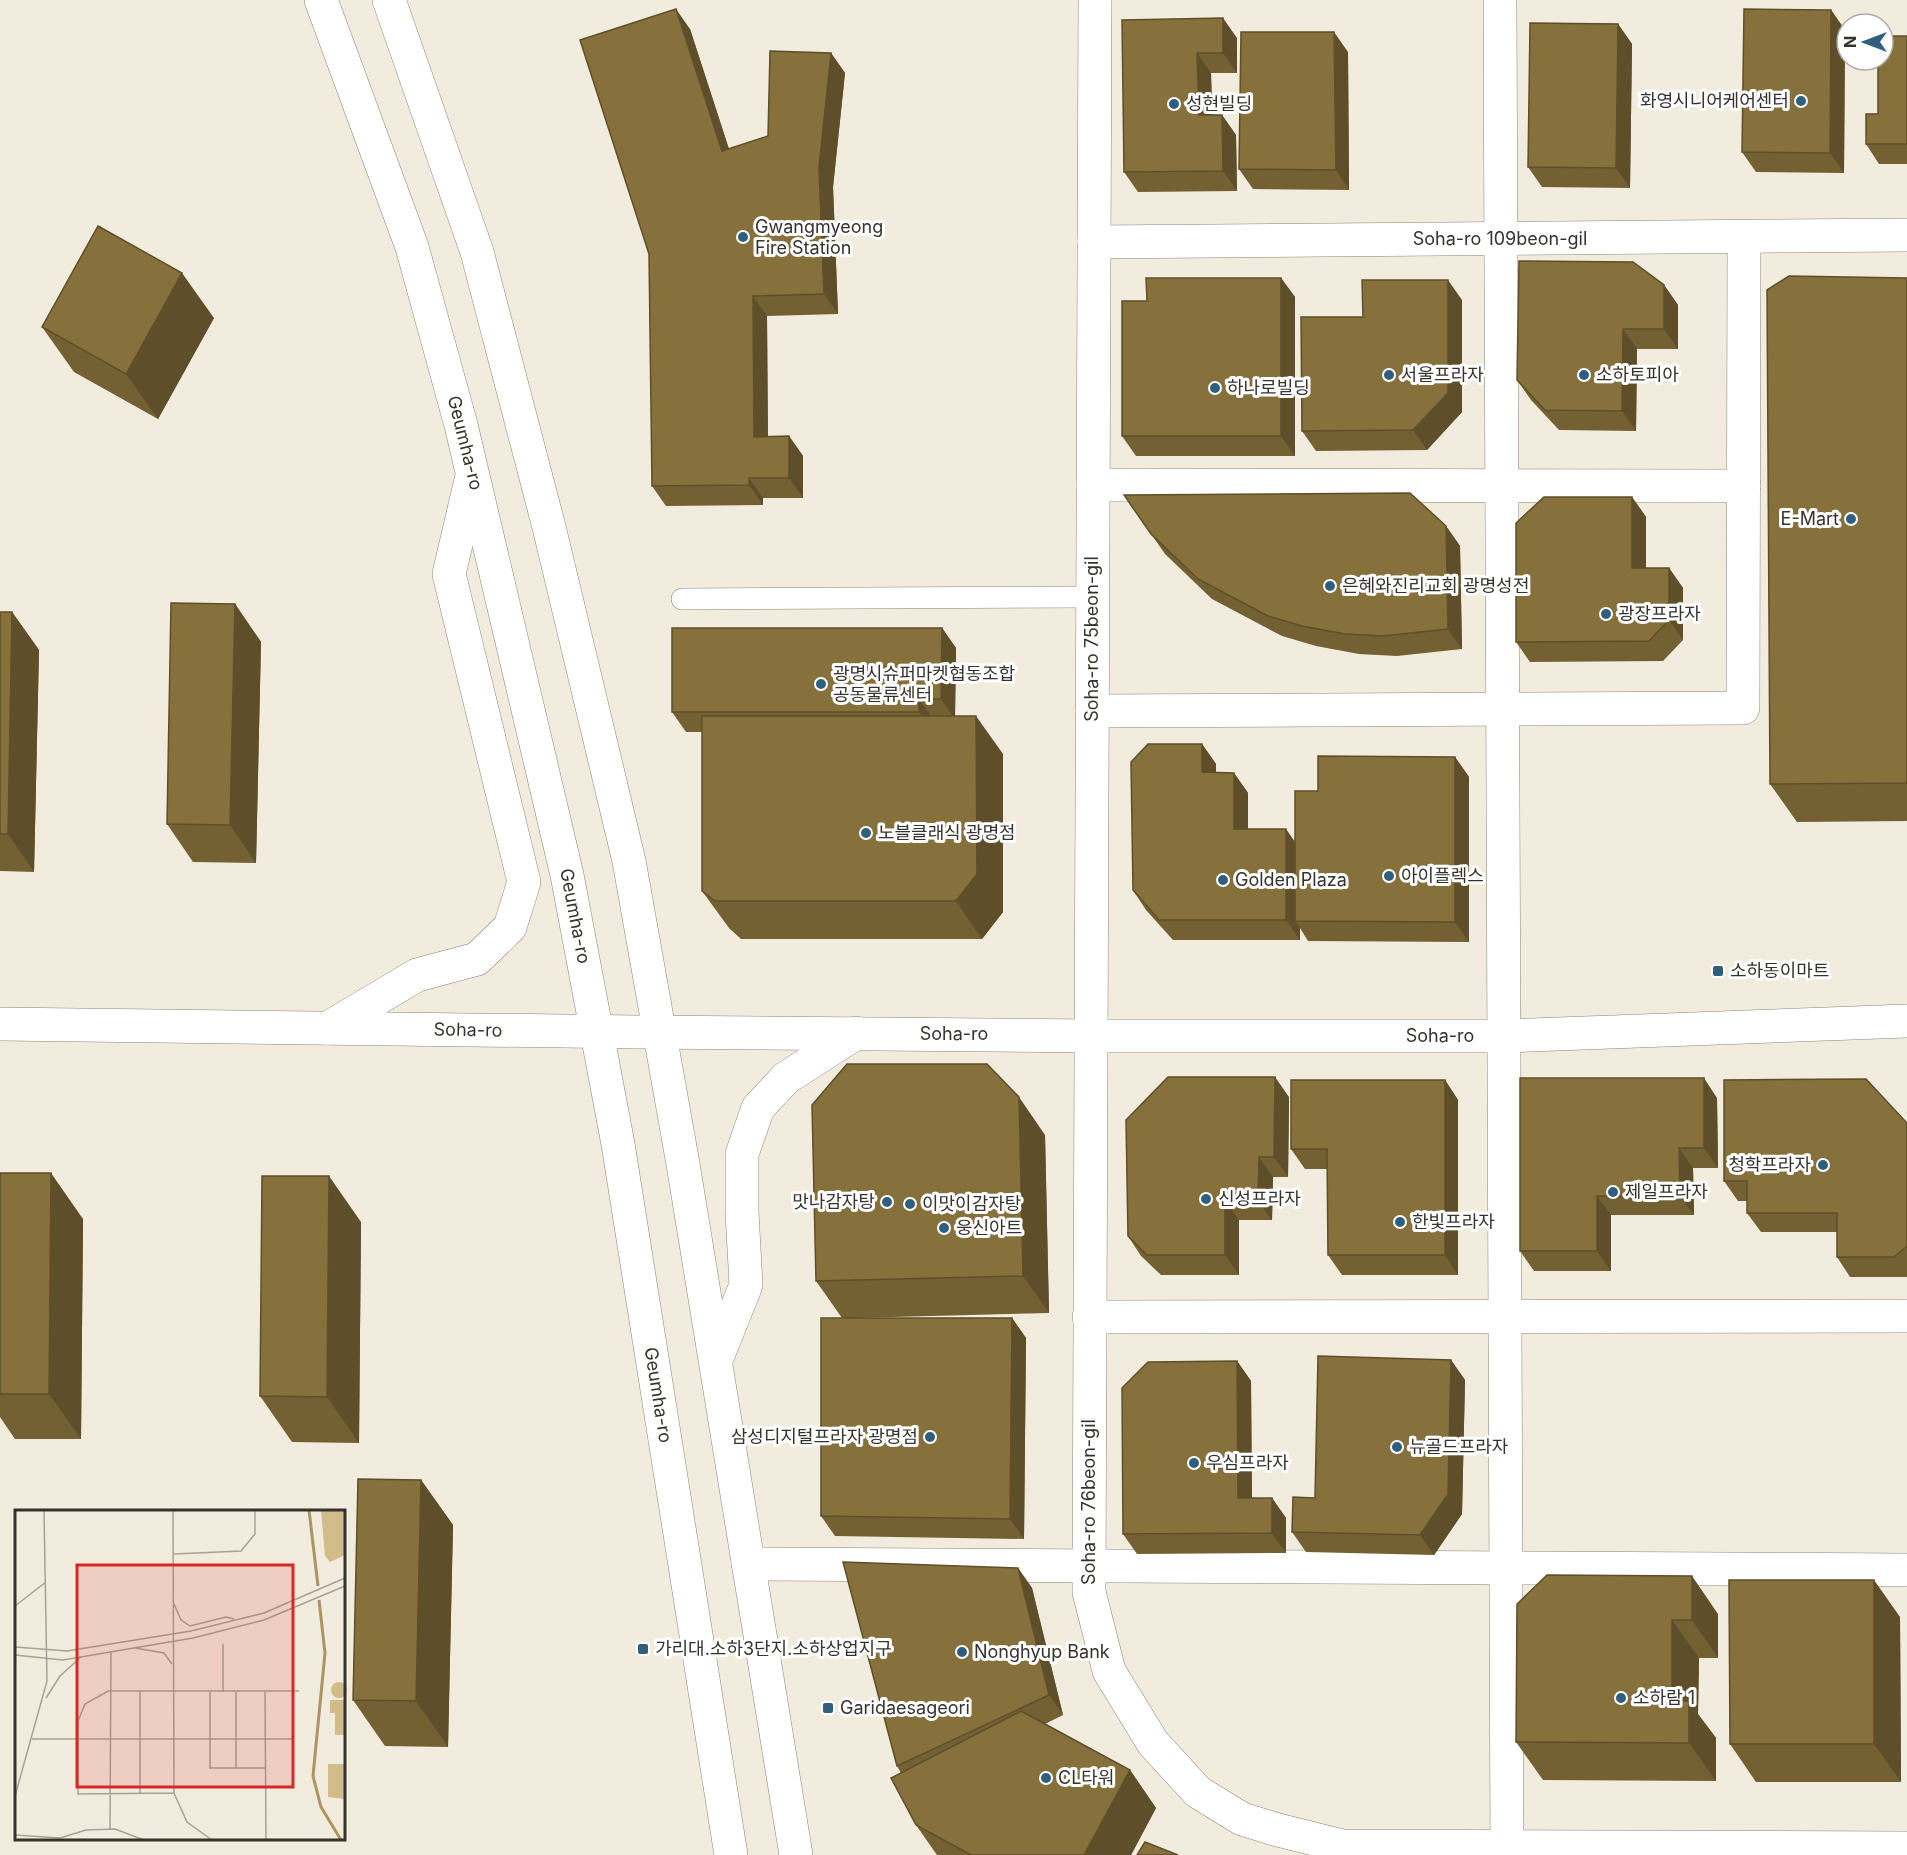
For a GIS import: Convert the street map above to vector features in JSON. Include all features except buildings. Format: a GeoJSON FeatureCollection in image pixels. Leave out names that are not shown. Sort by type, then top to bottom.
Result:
{"type":"FeatureCollection","features":[{"type":"Feature","properties":{"kind":"street","name":"Geumha-ro"},"geometry":{"type":"LineString","coordinates":[[321,0],[412,247],[473,473],[567,875],[620,1156],[730,1855]]}},
{"type":"Feature","properties":{"kind":"street"},"geometry":{"type":"LineString","coordinates":[[388,0],[477,252],[534,469],[629,861],[683,1164],[796,1855]]}},
{"type":"Feature","properties":{"kind":"street","name":"Soha-ro 75beon-gil"},"geometry":{"type":"LineString","coordinates":[[1090,1035],[1095,0]]}},
{"type":"Feature","properties":{"kind":"street"},"geometry":{"type":"LineString","coordinates":[[1500,5],[1508,1851]]}},
{"type":"Feature","properties":{"kind":"street","name":"Soha-ro 109beon-gil"},"geometry":{"type":"LineString","coordinates":[[1094,242],[1907,236]]}},
{"type":"Feature","properties":{"kind":"street"},"geometry":{"type":"LineString","coordinates":[[1092,711],[1743,708],[1744,237]]}},
{"type":"Feature","properties":{"kind":"street"},"geometry":{"type":"LineString","coordinates":[[328,1028],[417,975],[477,959],[510,927],[524,882],[449,574],[473,473]]}},
{"type":"Feature","properties":{"kind":"street"},"geometry":{"type":"LineString","coordinates":[[1093,485],[1744,486]]}},
{"type":"Feature","properties":{"kind":"street","name":"Soha-ro"},"geometry":{"type":"LineString","coordinates":[[0,1024],[856,1034],[1504,1035],[1907,1021]]}},
{"type":"Feature","properties":{"kind":"street"},"geometry":{"type":"LineString","coordinates":[[715,1362],[746,1285],[742,1154],[758,1108],[786,1078],[856,1034]]}},
{"type":"Feature","properties":{"kind":"street","name":"Soha-ro 76beon-gil"},"geometry":{"type":"LineString","coordinates":[[1090,1035],[1089,1592],[1109,1671],[1153,1743],[1198,1792],[1242,1819],[1342,1846],[1508,1851],[1907,1848]]}},
{"type":"Feature","properties":{"kind":"street"},"geometry":{"type":"LineString","coordinates":[[1089,1317],[1907,1316]]}},
{"type":"Feature","properties":{"kind":"street"},"geometry":{"type":"LineString","coordinates":[[748,1564],[1907,1570]]}},
{"type":"Feature","properties":{"kind":"street"},"geometry":{"type":"LineString","coordinates":[[790,1818],[817,1855]]}},
{"type":"Feature","properties":{"kind":"lane"},"geometry":{"type":"LineString","coordinates":[[682,599],[1092,597]]}},
{"type":"Feature","properties":{"kind":"place","name":"화영시니어케어센터"},"geometry":{"type":"Point","coordinates":[1801,101]}},
{"type":"Feature","properties":{"kind":"place","name":"성현빌딩"},"geometry":{"type":"Point","coordinates":[1174,104]}},
{"type":"Feature","properties":{"kind":"place","name":"Gwangmyeong Fire Station"},"geometry":{"type":"Point","coordinates":[743,237]}},
{"type":"Feature","properties":{"kind":"place","name":"서울프라자"},"geometry":{"type":"Point","coordinates":[1389,375]}},
{"type":"Feature","properties":{"kind":"place","name":"소하토피아"},"geometry":{"type":"Point","coordinates":[1584,375]}},
{"type":"Feature","properties":{"kind":"place","name":"하나로빌딩"},"geometry":{"type":"Point","coordinates":[1215,388]}},
{"type":"Feature","properties":{"kind":"place","name":"E-Mart"},"geometry":{"type":"Point","coordinates":[1851,519]}},
{"type":"Feature","properties":{"kind":"place","name":"은혜와진리교회 광명성전"},"geometry":{"type":"Point","coordinates":[1330,586]}},
{"type":"Feature","properties":{"kind":"place","name":"광장프라자"},"geometry":{"type":"Point","coordinates":[1606,614]}},
{"type":"Feature","properties":{"kind":"place","name":"광명시슈퍼마켓협동조합 공동물류센터"},"geometry":{"type":"Point","coordinates":[821,684]}},
{"type":"Feature","properties":{"kind":"place","name":"노블클래식 광명점"},"geometry":{"type":"Point","coordinates":[866,833]}},
{"type":"Feature","properties":{"kind":"place","name":"아이플렉스"},"geometry":{"type":"Point","coordinates":[1389,876]}},
{"type":"Feature","properties":{"kind":"place","name":"Golden Plaza"},"geometry":{"type":"Point","coordinates":[1223,880]}},
{"type":"Feature","properties":{"kind":"place","name":"소하동이마트"},"geometry":{"type":"Point","coordinates":[1718,971]}},
{"type":"Feature","properties":{"kind":"place","name":"청학프라자"},"geometry":{"type":"Point","coordinates":[1823,1165]}},
{"type":"Feature","properties":{"kind":"place","name":"제일프라자"},"geometry":{"type":"Point","coordinates":[1613,1192]}},
{"type":"Feature","properties":{"kind":"place","name":"신성프라자"},"geometry":{"type":"Point","coordinates":[1206,1199]}},
{"type":"Feature","properties":{"kind":"place","name":"맛나감자탕"},"geometry":{"type":"Point","coordinates":[887,1202]}},
{"type":"Feature","properties":{"kind":"place","name":"이맛이감자탕"},"geometry":{"type":"Point","coordinates":[910,1204]}},
{"type":"Feature","properties":{"kind":"place","name":"한빛프라자"},"geometry":{"type":"Point","coordinates":[1400,1222]}},
{"type":"Feature","properties":{"kind":"place","name":"웅신아트"},"geometry":{"type":"Point","coordinates":[944,1228]}},
{"type":"Feature","properties":{"kind":"place","name":"삼성디지털프라자 광명점"},"geometry":{"type":"Point","coordinates":[930,1437]}},
{"type":"Feature","properties":{"kind":"place","name":"뉴골드프라자"},"geometry":{"type":"Point","coordinates":[1397,1447]}},
{"type":"Feature","properties":{"kind":"place","name":"우심프라자"},"geometry":{"type":"Point","coordinates":[1194,1463]}},
{"type":"Feature","properties":{"kind":"place","name":"가리대.소하3단지.소하상업지구"},"geometry":{"type":"Point","coordinates":[643,1649]}},
{"type":"Feature","properties":{"kind":"place","name":"Nonghyup Bank"},"geometry":{"type":"Point","coordinates":[962,1652]}},
{"type":"Feature","properties":{"kind":"place","name":"소하람 1"},"geometry":{"type":"Point","coordinates":[1621,1698]}},
{"type":"Feature","properties":{"kind":"place","name":"Garidaesageori"},"geometry":{"type":"Point","coordinates":[828,1708]}},
{"type":"Feature","properties":{"kind":"place","name":"CL타워"},"geometry":{"type":"Point","coordinates":[1046,1778]}}]}
